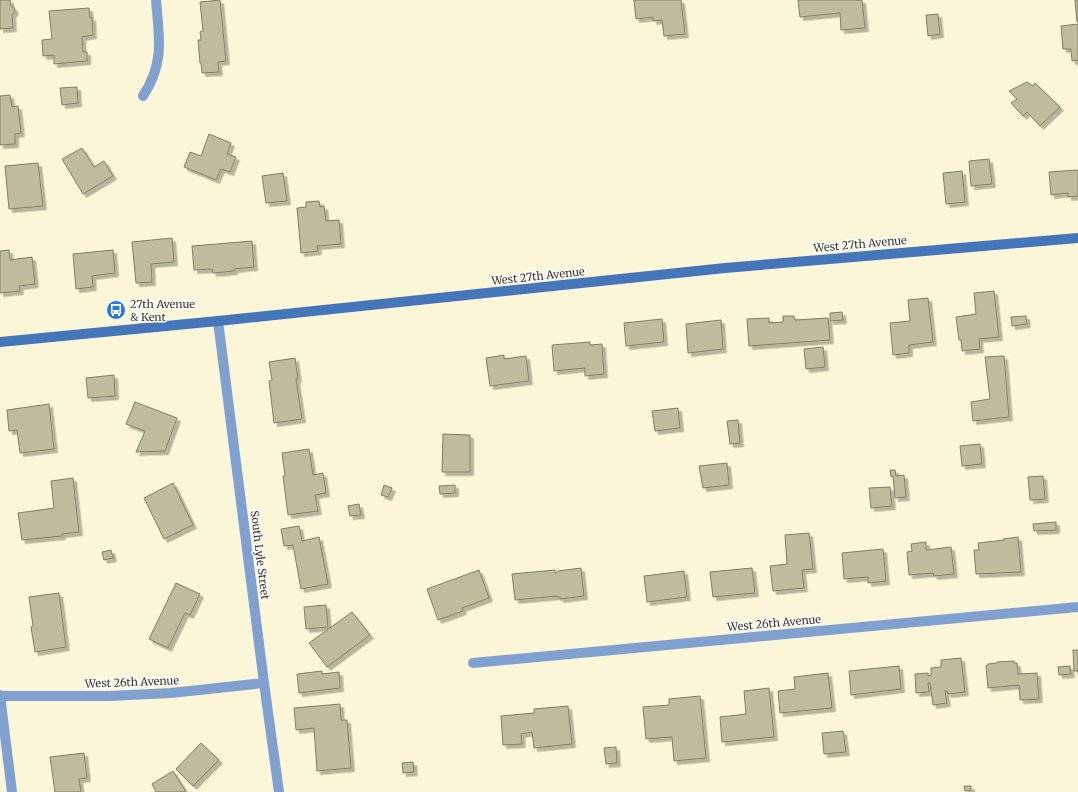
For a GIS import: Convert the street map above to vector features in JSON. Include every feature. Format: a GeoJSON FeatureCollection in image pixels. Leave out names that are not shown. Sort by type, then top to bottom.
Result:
{"type":"FeatureCollection","features":[{"type":"Feature","properties":{"kind":"main road","name":"West 27th Avenue"},"geometry":{"type":"LineString","coordinates":[[0,342],[218,321],[725,268],[1078,238]]}},
{"type":"Feature","properties":{"kind":"street"},"geometry":{"type":"LineString","coordinates":[[143,96],[151,83],[156,68],[160,46],[156,0]]}},
{"type":"Feature","properties":{"kind":"street","name":"South Lyle Street"},"geometry":{"type":"LineString","coordinates":[[218,321],[279,792]]}},
{"type":"Feature","properties":{"kind":"street","name":"West 26th Avenue"},"geometry":{"type":"LineString","coordinates":[[473,663],[1078,607]]}},
{"type":"Feature","properties":{"kind":"street","name":"West 26th Avenue"},"geometry":{"type":"LineString","coordinates":[[0,696],[109,696],[171,693],[264,683]]}},
{"type":"Feature","properties":{"kind":"street"},"geometry":{"type":"LineString","coordinates":[[0,696],[12,792]]}},
{"type":"Feature","properties":{"kind":"building"},"geometry":{"type":"Polygon","coordinates":[[[0,0],[10,0],[11,6],[14,8],[15,11],[12,15],[13,28],[0,29],[0,0]]]}},
{"type":"Feature","properties":{"kind":"building"},"geometry":{"type":"Polygon","coordinates":[[[220,0],[226,61],[218,62],[219,72],[202,73],[198,40],[201,40],[200,32],[203,31],[200,2],[220,0]]]}},
{"type":"Feature","properties":{"kind":"building"},"geometry":{"type":"Polygon","coordinates":[[[634,0],[681,0],[685,34],[664,36],[662,20],[653,21],[653,17],[636,19],[634,0]]]}},
{"type":"Feature","properties":{"kind":"building"},"geometry":{"type":"Polygon","coordinates":[[[798,0],[862,0],[865,28],[841,30],[840,13],[800,17],[798,0]]]}},
{"type":"Feature","properties":{"kind":"building"},"geometry":{"type":"Polygon","coordinates":[[[1075,0],[1078,0],[1078,22],[1077,22],[1075,0]]]}},
{"type":"Feature","properties":{"kind":"building"},"geometry":{"type":"Polygon","coordinates":[[[89,8],[90,18],[92,17],[93,35],[82,37],[83,52],[87,52],[87,61],[54,64],[54,55],[43,56],[42,40],[52,39],[49,11],[89,8]]]}},
{"type":"Feature","properties":{"kind":"building"},"geometry":{"type":"Polygon","coordinates":[[[938,14],[940,34],[928,36],[926,15],[938,14]]]}},
{"type":"Feature","properties":{"kind":"building"},"geometry":{"type":"Polygon","coordinates":[[[1078,24],[1078,60],[1072,61],[1071,49],[1063,49],[1061,26],[1078,24]]]}},
{"type":"Feature","properties":{"kind":"building"},"geometry":{"type":"Polygon","coordinates":[[[1027,82],[1033,86],[1035,83],[1060,107],[1040,126],[1027,112],[1023,116],[1011,103],[1017,99],[1009,91],[1027,82]]]}},
{"type":"Feature","properties":{"kind":"building"},"geometry":{"type":"Polygon","coordinates":[[[77,87],[78,103],[62,105],[60,88],[77,87]]]}},
{"type":"Feature","properties":{"kind":"building"},"geometry":{"type":"Polygon","coordinates":[[[10,95],[12,107],[18,106],[21,133],[15,134],[15,144],[0,145],[0,96],[10,95]]]}},
{"type":"Feature","properties":{"kind":"building"},"geometry":{"type":"Polygon","coordinates":[[[209,134],[231,143],[227,154],[236,157],[230,172],[221,169],[216,180],[184,167],[190,152],[201,156],[209,134]]]}},
{"type":"Feature","properties":{"kind":"building"},"geometry":{"type":"Polygon","coordinates":[[[82,148],[94,167],[104,161],[113,176],[83,194],[62,159],[82,148]]]}},
{"type":"Feature","properties":{"kind":"building"},"geometry":{"type":"Polygon","coordinates":[[[989,159],[992,184],[971,186],[969,161],[989,159]]]}},
{"type":"Feature","properties":{"kind":"building"},"geometry":{"type":"Polygon","coordinates":[[[38,163],[43,206],[9,209],[5,166],[38,163]]]}},
{"type":"Feature","properties":{"kind":"building"},"geometry":{"type":"Polygon","coordinates":[[[1078,170],[1078,196],[1068,197],[1068,193],[1051,195],[1049,172],[1078,170]]]}},
{"type":"Feature","properties":{"kind":"building"},"geometry":{"type":"Polygon","coordinates":[[[962,171],[965,202],[946,204],[943,173],[962,171]]]}},
{"type":"Feature","properties":{"kind":"building"},"geometry":{"type":"Polygon","coordinates":[[[283,173],[287,201],[266,203],[262,176],[283,173]]]}},
{"type":"Feature","properties":{"kind":"building"},"geometry":{"type":"Polygon","coordinates":[[[319,201],[320,207],[324,206],[326,221],[339,220],[341,244],[317,246],[318,251],[301,253],[297,208],[306,207],[306,202],[319,201]]]}},
{"type":"Feature","properties":{"kind":"building"},"geometry":{"type":"Polygon","coordinates":[[[172,238],[174,262],[151,264],[152,282],[136,283],[132,242],[172,238]]]}},
{"type":"Feature","properties":{"kind":"building"},"geometry":{"type":"Polygon","coordinates":[[[252,241],[254,267],[213,273],[212,269],[194,270],[192,246],[252,241]]]}},
{"type":"Feature","properties":{"kind":"building"},"geometry":{"type":"Polygon","coordinates":[[[9,250],[10,260],[32,257],[35,284],[19,286],[20,291],[0,293],[0,251],[9,250]]]}},
{"type":"Feature","properties":{"kind":"building"},"geometry":{"type":"Polygon","coordinates":[[[113,250],[115,273],[92,276],[93,287],[76,289],[73,254],[113,250]]]}},
{"type":"Feature","properties":{"kind":"building"},"geometry":{"type":"Polygon","coordinates":[[[994,291],[999,337],[979,339],[980,349],[962,351],[956,317],[976,314],[974,293],[994,291]]]}},
{"type":"Feature","properties":{"kind":"building"},"geometry":{"type":"Polygon","coordinates":[[[928,298],[933,342],[909,345],[909,353],[893,355],[890,323],[910,321],[908,300],[928,298]]]}},
{"type":"Feature","properties":{"kind":"building"},"geometry":{"type":"Polygon","coordinates":[[[842,312],[843,320],[830,321],[830,313],[842,312]]]}},
{"type":"Feature","properties":{"kind":"building"},"geometry":{"type":"Polygon","coordinates":[[[783,316],[794,316],[795,320],[828,318],[830,340],[749,346],[747,319],[769,318],[769,323],[783,322],[783,316]]]}},
{"type":"Feature","properties":{"kind":"building"},"geometry":{"type":"Polygon","coordinates":[[[1026,316],[1027,324],[1012,326],[1011,317],[1026,316]]]}},
{"type":"Feature","properties":{"kind":"building"},"geometry":{"type":"Polygon","coordinates":[[[662,319],[664,342],[626,346],[624,323],[662,319]]]}},
{"type":"Feature","properties":{"kind":"building"},"geometry":{"type":"Polygon","coordinates":[[[721,320],[723,349],[688,353],[686,324],[721,320]]]}},
{"type":"Feature","properties":{"kind":"building"},"geometry":{"type":"Polygon","coordinates":[[[590,342],[590,345],[602,344],[604,374],[585,376],[585,368],[554,371],[552,345],[590,342]]]}},
{"type":"Feature","properties":{"kind":"building"},"geometry":{"type":"Polygon","coordinates":[[[823,347],[825,367],[806,369],[804,349],[823,347]]]}},
{"type":"Feature","properties":{"kind":"building"},"geometry":{"type":"Polygon","coordinates":[[[504,355],[504,359],[526,356],[529,381],[490,386],[486,358],[504,355]]]}},
{"type":"Feature","properties":{"kind":"building"},"geometry":{"type":"Polygon","coordinates":[[[1004,356],[1009,417],[973,421],[971,402],[990,399],[985,357],[1004,356]]]}},
{"type":"Feature","properties":{"kind":"building"},"geometry":{"type":"Polygon","coordinates":[[[295,358],[298,379],[296,379],[302,419],[274,423],[269,381],[272,380],[269,362],[295,358]]]}},
{"type":"Feature","properties":{"kind":"building"},"geometry":{"type":"Polygon","coordinates":[[[114,375],[115,396],[88,398],[86,378],[114,375]]]}},
{"type":"Feature","properties":{"kind":"building"},"geometry":{"type":"Polygon","coordinates":[[[135,402],[177,418],[165,451],[136,452],[145,431],[126,424],[135,402]]]}},
{"type":"Feature","properties":{"kind":"building"},"geometry":{"type":"Polygon","coordinates":[[[49,404],[54,449],[20,453],[17,430],[9,431],[7,410],[49,404]]]}},
{"type":"Feature","properties":{"kind":"building"},"geometry":{"type":"Polygon","coordinates":[[[678,408],[680,428],[655,431],[652,411],[678,408]]]}},
{"type":"Feature","properties":{"kind":"building"},"geometry":{"type":"Polygon","coordinates":[[[738,420],[740,443],[730,444],[727,421],[738,420]]]}},
{"type":"Feature","properties":{"kind":"building"},"geometry":{"type":"Polygon","coordinates":[[[443,434],[470,435],[470,472],[442,472],[443,434]]]}},
{"type":"Feature","properties":{"kind":"building"},"geometry":{"type":"Polygon","coordinates":[[[980,444],[982,464],[962,466],[960,446],[980,444]]]}},
{"type":"Feature","properties":{"kind":"building"},"geometry":{"type":"Polygon","coordinates":[[[309,449],[313,475],[323,473],[326,493],[315,495],[318,511],[288,515],[283,476],[285,476],[282,453],[309,449]]]}},
{"type":"Feature","properties":{"kind":"building"},"geometry":{"type":"Polygon","coordinates":[[[727,463],[729,485],[703,488],[699,466],[727,463]]]}},
{"type":"Feature","properties":{"kind":"building"},"geometry":{"type":"Polygon","coordinates":[[[890,470],[895,470],[896,476],[904,475],[906,497],[895,498],[893,476],[891,477],[890,470]]]}},
{"type":"Feature","properties":{"kind":"building"},"geometry":{"type":"Polygon","coordinates":[[[1043,476],[1045,499],[1030,500],[1028,477],[1043,476]]]}},
{"type":"Feature","properties":{"kind":"building"},"geometry":{"type":"Polygon","coordinates":[[[73,478],[79,532],[62,534],[62,536],[22,540],[18,513],[54,508],[51,481],[73,478]]]}},
{"type":"Feature","properties":{"kind":"building"},"geometry":{"type":"Polygon","coordinates":[[[173,483],[193,525],[164,539],[144,498],[173,483]]]}},
{"type":"Feature","properties":{"kind":"building"},"geometry":{"type":"Polygon","coordinates":[[[384,485],[392,488],[388,497],[381,495],[384,485]]]}},
{"type":"Feature","properties":{"kind":"building"},"geometry":{"type":"Polygon","coordinates":[[[455,485],[455,493],[440,494],[439,486],[455,485]]]}},
{"type":"Feature","properties":{"kind":"building"},"geometry":{"type":"Polygon","coordinates":[[[890,487],[892,506],[871,508],[869,488],[890,487]]]}},
{"type":"Feature","properties":{"kind":"building"},"geometry":{"type":"Polygon","coordinates":[[[359,504],[361,515],[350,516],[348,506],[359,504]]]}},
{"type":"Feature","properties":{"kind":"building"},"geometry":{"type":"Polygon","coordinates":[[[1056,522],[1056,530],[1034,531],[1033,524],[1056,522]]]}},
{"type":"Feature","properties":{"kind":"building"},"geometry":{"type":"Polygon","coordinates":[[[299,526],[302,541],[319,537],[328,584],[301,589],[293,545],[284,546],[281,529],[299,526]]]}},
{"type":"Feature","properties":{"kind":"building"},"geometry":{"type":"Polygon","coordinates":[[[809,533],[813,569],[802,570],[804,588],[773,591],[770,566],[787,564],[785,535],[809,533]]]}},
{"type":"Feature","properties":{"kind":"building"},"geometry":{"type":"Polygon","coordinates":[[[1018,537],[1021,572],[976,574],[974,550],[979,550],[978,543],[1018,537]]]}},
{"type":"Feature","properties":{"kind":"building"},"geometry":{"type":"Polygon","coordinates":[[[926,542],[926,550],[951,547],[954,574],[934,576],[933,573],[909,575],[907,552],[912,551],[911,544],[926,542]]]}},
{"type":"Feature","properties":{"kind":"building"},"geometry":{"type":"Polygon","coordinates":[[[883,549],[886,581],[868,583],[868,577],[844,579],[842,553],[883,549]]]}},
{"type":"Feature","properties":{"kind":"building"},"geometry":{"type":"Polygon","coordinates":[[[111,550],[113,558],[104,560],[102,552],[111,550]]]}},
{"type":"Feature","properties":{"kind":"building"},"geometry":{"type":"Polygon","coordinates":[[[581,568],[584,596],[560,599],[560,597],[557,596],[515,600],[512,574],[555,570],[555,573],[558,571],[581,568]]]}},
{"type":"Feature","properties":{"kind":"building"},"geometry":{"type":"Polygon","coordinates":[[[752,568],[755,593],[713,597],[710,572],[752,568]]]}},
{"type":"Feature","properties":{"kind":"building"},"geometry":{"type":"Polygon","coordinates":[[[479,570],[489,598],[462,608],[463,611],[438,620],[427,589],[479,570]]]}},
{"type":"Feature","properties":{"kind":"building"},"geometry":{"type":"Polygon","coordinates":[[[684,571],[687,597],[647,602],[644,576],[684,571]]]}},
{"type":"Feature","properties":{"kind":"building"},"geometry":{"type":"Polygon","coordinates":[[[176,583],[200,594],[190,615],[185,613],[168,648],[149,639],[176,583]]]}},
{"type":"Feature","properties":{"kind":"building"},"geometry":{"type":"Polygon","coordinates":[[[59,593],[66,647],[35,652],[31,627],[33,626],[29,597],[59,593]]]}},
{"type":"Feature","properties":{"kind":"building"},"geometry":{"type":"Polygon","coordinates":[[[326,605],[328,627],[306,629],[304,607],[326,605]]]}},
{"type":"Feature","properties":{"kind":"building"},"geometry":{"type":"Polygon","coordinates":[[[352,612],[370,635],[327,667],[309,643],[352,612]]]}},
{"type":"Feature","properties":{"kind":"building"},"geometry":{"type":"Polygon","coordinates":[[[1073,650],[1078,650],[1078,671],[1074,671],[1073,650]]]}},
{"type":"Feature","properties":{"kind":"building"},"geometry":{"type":"Polygon","coordinates":[[[961,658],[965,692],[948,694],[947,691],[945,691],[947,703],[933,705],[930,683],[928,683],[929,692],[916,693],[915,674],[928,673],[928,676],[931,675],[931,668],[941,667],[941,660],[961,658]]]}},
{"type":"Feature","properties":{"kind":"building"},"geometry":{"type":"Polygon","coordinates":[[[1014,661],[1014,663],[1017,663],[1018,674],[1037,673],[1039,699],[1020,700],[1019,685],[988,688],[986,666],[997,662],[1014,661]]]}},
{"type":"Feature","properties":{"kind":"building"},"geometry":{"type":"Polygon","coordinates":[[[899,666],[901,689],[851,695],[849,671],[899,666]]]}},
{"type":"Feature","properties":{"kind":"building"},"geometry":{"type":"Polygon","coordinates":[[[1070,666],[1071,674],[1059,675],[1058,667],[1070,666]]]}},
{"type":"Feature","properties":{"kind":"building"},"geometry":{"type":"Polygon","coordinates":[[[322,671],[322,674],[339,672],[340,688],[299,693],[297,674],[322,671]]]}},
{"type":"Feature","properties":{"kind":"building"},"geometry":{"type":"Polygon","coordinates":[[[828,673],[832,708],[780,713],[778,691],[795,689],[794,677],[828,673]]]}},
{"type":"Feature","properties":{"kind":"building"},"geometry":{"type":"Polygon","coordinates":[[[769,688],[774,737],[722,742],[720,717],[746,714],[744,691],[769,688]]]}},
{"type":"Feature","properties":{"kind":"building"},"geometry":{"type":"Polygon","coordinates":[[[700,696],[706,758],[674,761],[672,737],[646,739],[643,707],[669,705],[669,699],[700,696]]]}},
{"type":"Feature","properties":{"kind":"building"},"geometry":{"type":"Polygon","coordinates":[[[340,704],[341,720],[347,720],[351,768],[317,771],[314,728],[296,730],[294,708],[340,704]]]}},
{"type":"Feature","properties":{"kind":"building"},"geometry":{"type":"Polygon","coordinates":[[[568,706],[572,744],[534,748],[532,732],[521,734],[522,744],[503,745],[501,716],[534,713],[534,709],[568,706]]]}},
{"type":"Feature","properties":{"kind":"building"},"geometry":{"type":"Polygon","coordinates":[[[843,731],[846,752],[824,754],[822,733],[843,731]]]}},
{"type":"Feature","properties":{"kind":"building"},"geometry":{"type":"Polygon","coordinates":[[[201,743],[219,760],[193,786],[176,769],[201,743]]]}},
{"type":"Feature","properties":{"kind":"building"},"geometry":{"type":"Polygon","coordinates":[[[616,747],[617,763],[606,764],[604,748],[616,747]]]}},
{"type":"Feature","properties":{"kind":"building"},"geometry":{"type":"Polygon","coordinates":[[[84,753],[87,778],[79,779],[81,792],[55,792],[50,757],[84,753]]]}},
{"type":"Feature","properties":{"kind":"building"},"geometry":{"type":"Polygon","coordinates":[[[413,762],[414,772],[403,773],[402,763],[413,762]]]}},
{"type":"Feature","properties":{"kind":"building"},"geometry":{"type":"Polygon","coordinates":[[[173,771],[186,792],[156,792],[152,784],[173,771]]]}},
{"type":"Feature","properties":{"kind":"building"},"geometry":{"type":"Polygon","coordinates":[[[964,786],[971,786],[971,790],[965,791],[964,786]]]}},
{"type":"Feature","properties":{"kind":"place","name":"27th Avenue & Kent"},"geometry":{"type":"Point","coordinates":[116,310]}}]}
